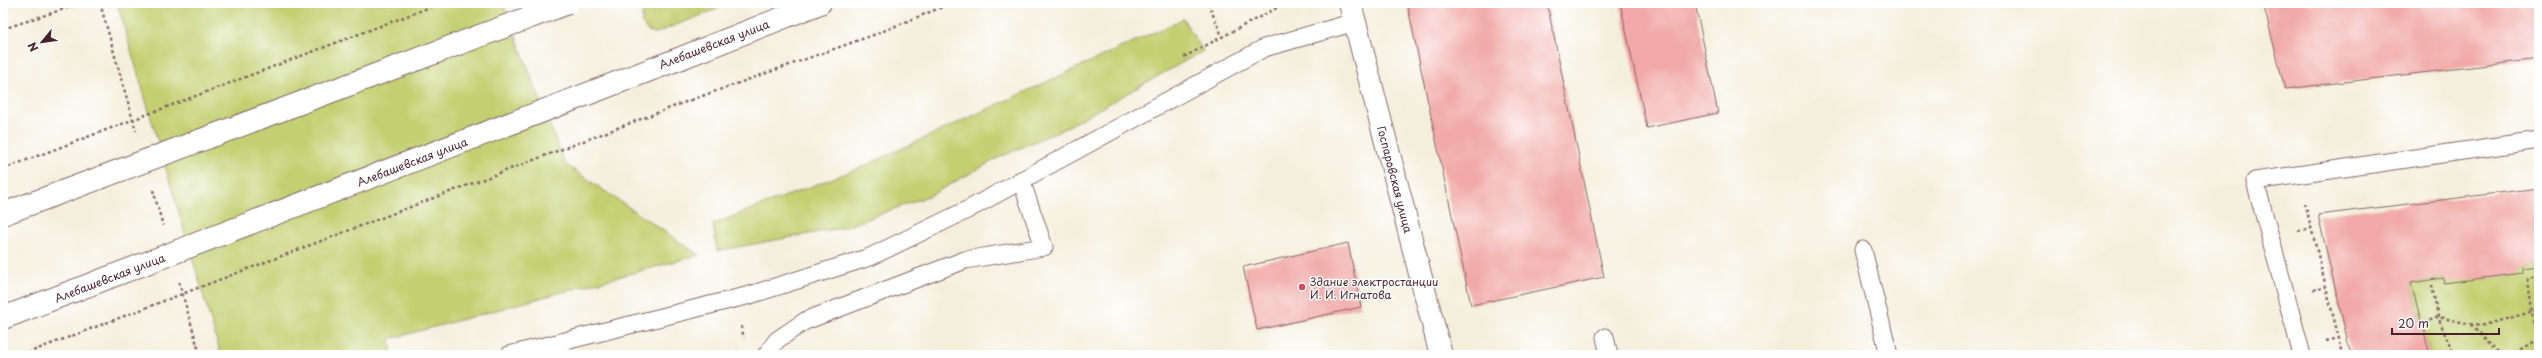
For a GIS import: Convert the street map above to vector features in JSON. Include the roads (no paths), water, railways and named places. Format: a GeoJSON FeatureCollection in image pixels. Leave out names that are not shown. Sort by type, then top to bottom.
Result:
{"type":"FeatureCollection","features":[{"type":"Feature","properties":{"kind":"main road"},"geometry":{"type":"LineString","coordinates":[[3,214],[568,3]]}},
{"type":"Feature","properties":{"kind":"main road","name":"Алебашевская улица"},"geometry":{"type":"LineString","coordinates":[[3,318],[676,60],[820,3]]}},
{"type":"Feature","properties":{"kind":"main road","name":"Госпаровская улица"},"geometry":{"type":"LineString","coordinates":[[1352,12],[1441,355]]}},
{"type":"Feature","properties":{"kind":"lane"},"geometry":{"type":"LineString","coordinates":[[509,355],[750,296],[870,257],[967,210],[1264,48],[1352,12]]}},
{"type":"Feature","properties":{"kind":"lane"},"geometry":{"type":"LineString","coordinates":[[2302,355],[2255,182],[2539,140]]}},
{"type":"Feature","properties":{"kind":"lane"},"geometry":{"type":"LineString","coordinates":[[766,355],[777,340],[805,321],[965,260],[1044,247],[1021,180]]}},
{"type":"Feature","properties":{"kind":"lane"},"geometry":{"type":"LineString","coordinates":[[1863,250],[1888,355]]}},
{"type":"Feature","properties":{"kind":"lane"},"geometry":{"type":"LineString","coordinates":[[1605,337],[1609,355]]}},
{"type":"Feature","properties":{"kind":"place","name":"Здание электростанции И. И. Игнатова"},"geometry":{"type":"Point","coordinates":[1302,287]}}]}
